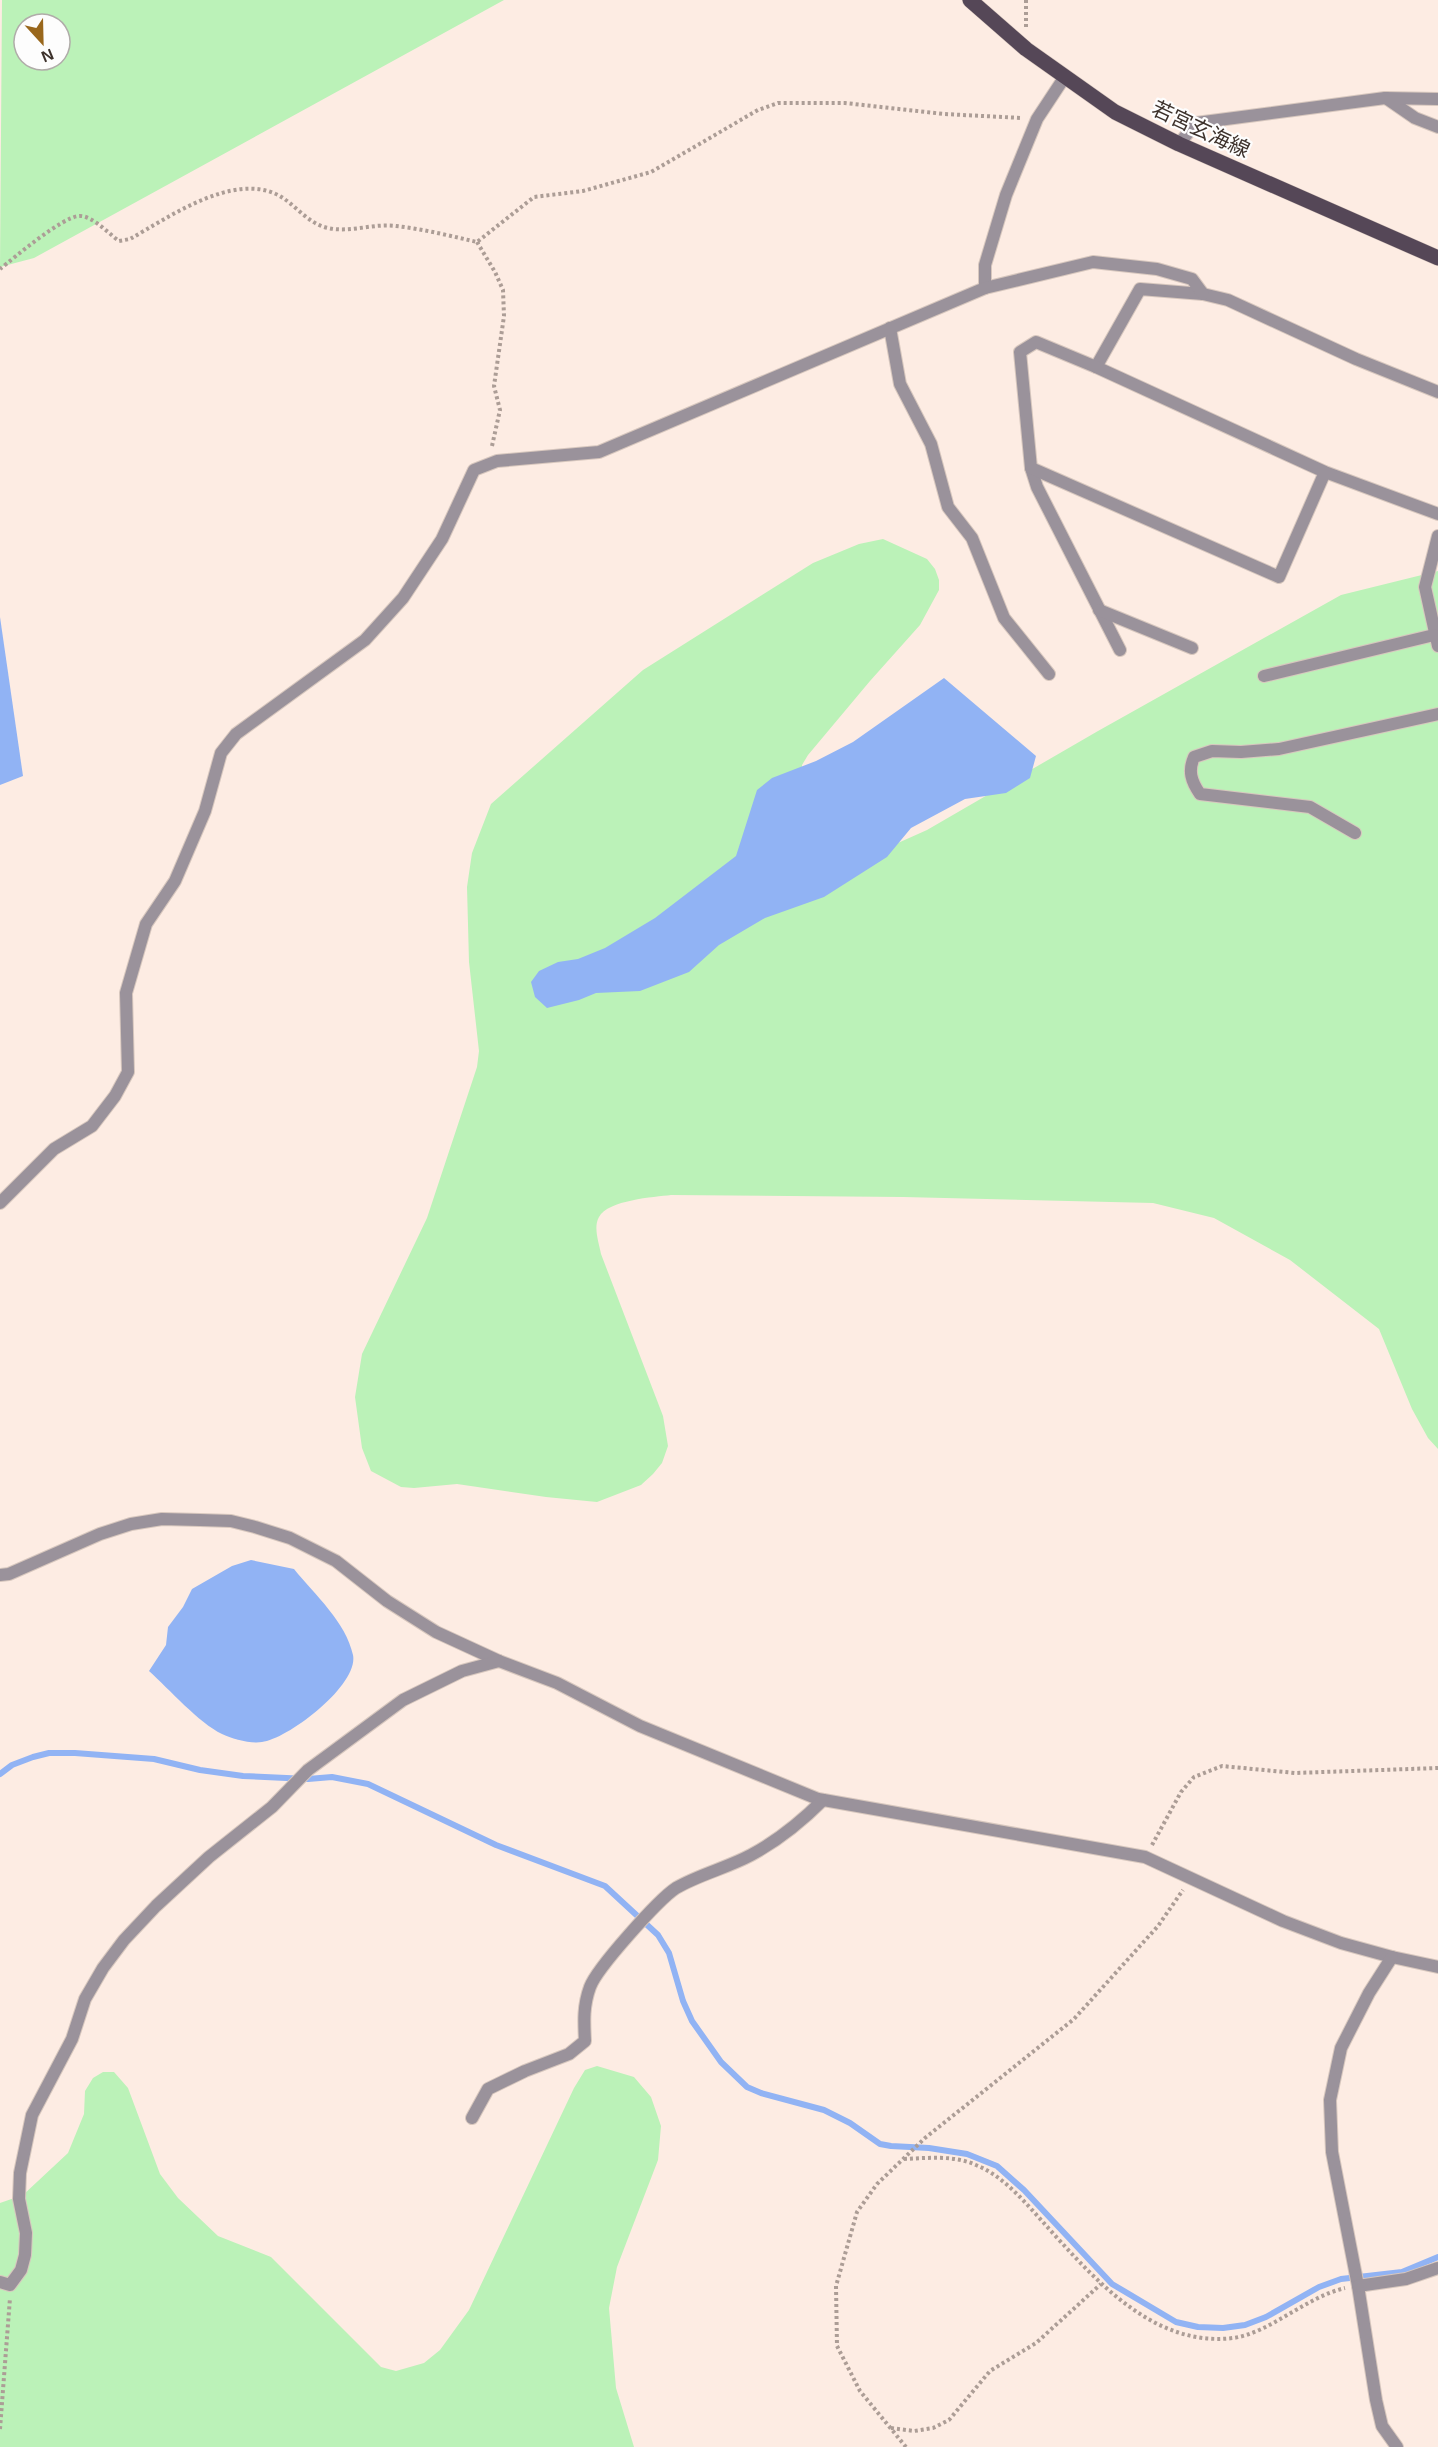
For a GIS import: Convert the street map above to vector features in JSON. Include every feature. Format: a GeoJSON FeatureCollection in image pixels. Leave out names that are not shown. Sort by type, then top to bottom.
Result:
{"type":"FeatureCollection","features":[{"type":"Feature","properties":{"kind":"main road","name":"若宮玄海線"},"geometry":{"type":"LineString","coordinates":[[970,0],[1026,49],[1115,112],[1179,144],[1438,258]]}},
{"type":"Feature","properties":{"kind":"street"},"geometry":{"type":"LineString","coordinates":[[985,288],[984,266],[1006,195],[1037,119],[1064,78]]}},
{"type":"Feature","properties":{"kind":"street"},"geometry":{"type":"LineString","coordinates":[[1385,98],[1415,118],[1438,128]]}},
{"type":"Feature","properties":{"kind":"street"},"geometry":{"type":"LineString","coordinates":[[1179,144],[1196,123],[1385,98],[1438,99]]}},
{"type":"Feature","properties":{"kind":"street"},"geometry":{"type":"LineString","coordinates":[[0,1203],[54,1149],[92,1126],[115,1096],[128,1072],[126,993],[146,924],[176,881],[205,811],[221,753],[236,734],[365,640],[403,598],[442,538],[474,470],[497,461],[599,452],[985,288],[1093,262],[1157,269],[1192,279],[1203,294]]}},
{"type":"Feature","properties":{"kind":"street"},"geometry":{"type":"LineString","coordinates":[[1096,367],[1140,289],[1203,294],[1228,300],[1356,359],[1438,392]]}},
{"type":"Feature","properties":{"kind":"street"},"geometry":{"type":"LineString","coordinates":[[890,328],[900,384],[931,444],[948,507],[972,538],[1004,618],[1049,674]]}},
{"type":"Feature","properties":{"kind":"street"},"geometry":{"type":"LineString","coordinates":[[1120,650],[1037,487],[1031,468],[1020,352],[1036,342],[1096,367],[1325,472],[1438,513]]}},
{"type":"Feature","properties":{"kind":"street"},"geometry":{"type":"LineString","coordinates":[[1031,468],[1279,577],[1325,472]]}},
{"type":"Feature","properties":{"kind":"street"},"geometry":{"type":"LineString","coordinates":[[1264,676],[1437,643],[1425,587],[1438,536]]}},
{"type":"Feature","properties":{"kind":"street"},"geometry":{"type":"LineString","coordinates":[[1100,610],[1192,648]]}},
{"type":"Feature","properties":{"kind":"street"},"geometry":{"type":"LineString","coordinates":[[1355,833],[1310,807],[1200,794],[1192,782],[1190,767],[1194,757],[1212,751],[1241,752],[1279,749],[1438,714]]}},
{"type":"Feature","properties":{"kind":"street"},"geometry":{"type":"LineString","coordinates":[[0,1575],[9,1574],[100,1533],[131,1524],[162,1519],[231,1521],[290,1538],[336,1561],[387,1601],[436,1632],[499,1661],[557,1683],[640,1726],[823,1800],[1145,1857],[1284,1921],[1341,1943],[1438,1967]]}},
{"type":"Feature","properties":{"kind":"street"},"geometry":{"type":"LineString","coordinates":[[5,2283],[21,2271],[25,2255],[26,2233],[19,2199],[20,2173],[32,2115],[72,2040],[85,1999],[103,1968],[124,1940],[156,1906],[209,1857],[272,1807],[308,1770],[403,1700],[462,1671],[499,1661]]}},
{"type":"Feature","properties":{"kind":"street"},"geometry":{"type":"LineString","coordinates":[[472,2118],[488,2090],[525,2071],[569,2054],[585,2041],[583,2012],[590,1986],[603,1966],[663,1899],[676,1888],[750,1856],[792,1830],[823,1800]]}},
{"type":"Feature","properties":{"kind":"street"},"geometry":{"type":"LineString","coordinates":[[1392,1957],[1369,1993],[1341,2048],[1330,2100],[1332,2152],[1382,2426],[1397,2447]]}},
{"type":"Feature","properties":{"kind":"street"},"geometry":{"type":"LineString","coordinates":[[1358,2286],[1407,2279],[1438,2268]]}},
{"type":"Feature","properties":{"kind":"path"},"geometry":{"type":"LineString","coordinates":[[477,242],[534,197],[583,191],[651,172],[758,110],[778,103],[845,103],[944,114],[1037,119]]}},
{"type":"Feature","properties":{"kind":"path"},"geometry":{"type":"LineString","coordinates":[[0,269],[58,225],[78,216],[88,218],[119,241],[130,239],[198,202],[232,190],[248,188],[265,189],[280,196],[307,217],[326,228],[396,225],[477,242],[503,290],[504,316],[494,386],[500,410],[488,465]]}},
{"type":"Feature","properties":{"kind":"path"},"geometry":{"type":"LineString","coordinates":[[1145,1857],[1181,1792],[1194,1777],[1222,1766],[1295,1773],[1321,1770],[1438,1768]]}},
{"type":"Feature","properties":{"kind":"path"},"geometry":{"type":"LineString","coordinates":[[906,2447],[860,2391],[837,2346],[836,2286],[857,2212],[877,2184],[925,2138],[1074,2019],[1158,1926],[1192,1877]]}},
{"type":"Feature","properties":{"kind":"path"},"geometry":{"type":"LineString","coordinates":[[904,2159],[945,2158],[974,2164],[994,2174],[1021,2198],[1101,2284],[1141,2314],[1182,2335],[1234,2337],[1257,2329],[1333,2291],[1358,2286]]}},
{"type":"Feature","properties":{"kind":"path"},"geometry":{"type":"LineString","coordinates":[[0,2429],[5,2283]]}},
{"type":"Feature","properties":{"kind":"path"},"geometry":{"type":"LineString","coordinates":[[891,2428],[914,2431],[933,2428],[949,2420],[990,2371],[1036,2343],[1101,2284]]}},
{"type":"Feature","properties":{"kind":"green space"},"geometry":{"type":"Polygon","coordinates":[[[2,0],[504,0],[34,258],[0,267],[2,0]]]}},
{"type":"Feature","properties":{"kind":"green space"},"geometry":{"type":"Polygon","coordinates":[[[883,539],[927,559],[935,569],[939,580],[939,590],[920,625],[870,681],[802,765],[802,778],[871,855],[927,830],[1341,595],[1438,571],[1438,1449],[1428,1438],[1412,1409],[1379,1329],[1290,1260],[1214,1218],[1153,1203],[903,1197],[671,1195],[621,1203],[604,1211],[596,1225],[601,1254],[663,1416],[668,1446],[662,1463],[653,1474],[641,1485],[597,1502],[457,1484],[401,1487],[371,1471],[362,1448],[355,1397],[362,1354],[427,1218],[477,1067],[479,1051],[469,962],[467,887],[472,853],[491,804],[643,670],[813,563],[859,544],[883,539]]]}},
{"type":"Feature","properties":{"kind":"green space"},"geometry":{"type":"Polygon","coordinates":[[[597,2066],[634,2077],[651,2097],[661,2126],[658,2160],[617,2267],[609,2308],[616,2388],[634,2447],[0,2447],[0,2203],[23,2195],[68,2153],[84,2114],[85,2091],[93,2078],[103,2072],[114,2072],[128,2088],[160,2174],[178,2198],[218,2236],[271,2257],[381,2367],[396,2371],[424,2363],[440,2350],[469,2310],[574,2088],[585,2070],[597,2066]]]}},
{"type":"Feature","properties":{"kind":"water"},"geometry":{"type":"Polygon","coordinates":[[[0,617],[23,776],[0,785],[0,617]]]}},
{"type":"Feature","properties":{"kind":"water"},"geometry":{"type":"Polygon","coordinates":[[[944,678],[1036,756],[1030,778],[1006,793],[965,799],[911,828],[887,857],[824,897],[765,918],[719,945],[689,972],[640,991],[596,993],[547,1008],[535,997],[531,982],[539,971],[558,962],[578,959],[605,948],[655,918],[736,856],[757,790],[772,778],[816,761],[853,742],[944,678]]]}},
{"type":"Feature","properties":{"kind":"water"},"geometry":{"type":"Polygon","coordinates":[[[251,1560],[294,1569],[337,1620],[353,1655],[352,1667],[345,1681],[320,1709],[274,1739],[262,1742],[247,1742],[213,1729],[149,1671],[166,1645],[168,1627],[183,1607],[192,1589],[232,1566],[251,1560]]]}},
{"type":"Feature","properties":{"kind":"waterway"},"geometry":{"type":"LineString","coordinates":[[0,1774],[12,1765],[33,1757],[49,1753],[75,1753],[154,1759],[200,1770],[243,1776],[308,1779],[332,1777],[368,1784],[496,1845],[605,1886],[658,1935],[669,1953],[683,2001],[692,2021],[721,2062],[747,2087],[824,2110],[850,2123],[880,2144],[967,2154],[997,2166],[1024,2190],[1112,2284],[1176,2322],[1198,2327],[1223,2328],[1245,2325],[1266,2317],[1319,2287],[1341,2279],[1402,2272],[1438,2257]]}}]}
